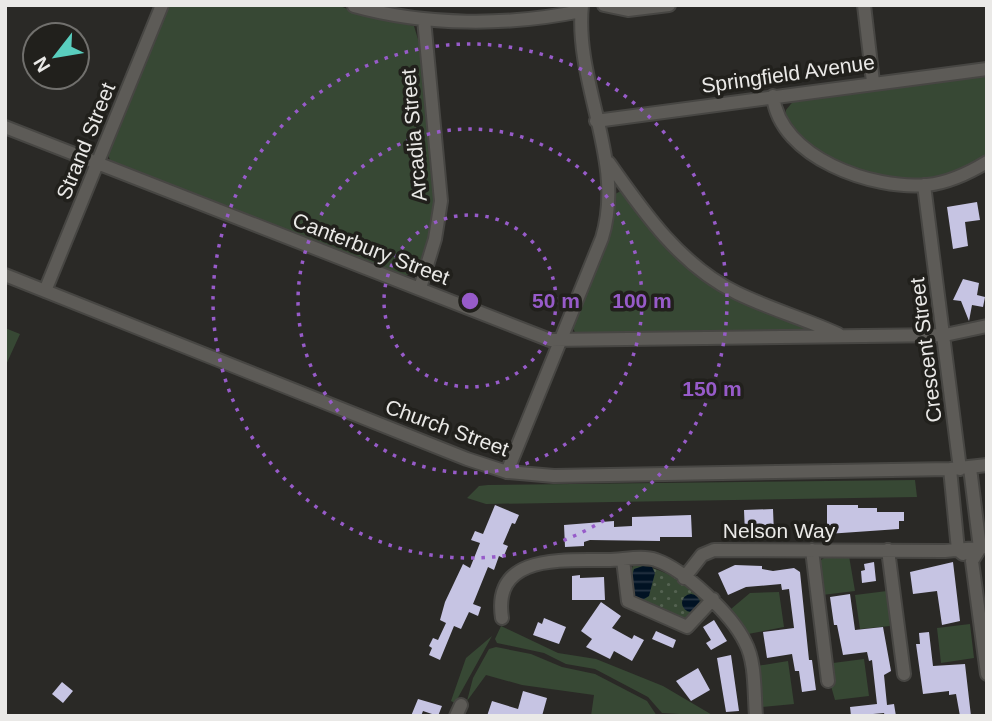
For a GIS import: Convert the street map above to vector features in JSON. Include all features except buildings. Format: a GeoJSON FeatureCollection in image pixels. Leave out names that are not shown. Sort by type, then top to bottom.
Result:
{"type":"FeatureCollection","features":[{"type":"Feature","properties":{"kind":"street","name":"Strand Street"},"geometry":{"type":"LineString","coordinates":[[45,291],[162,5]]}},
{"type":"Feature","properties":{"kind":"street"},"geometry":{"type":"LineString","coordinates":[[604,5],[628,10],[669,5]]}},
{"type":"Feature","properties":{"kind":"street"},"geometry":{"type":"LineString","coordinates":[[864,5],[873,82]]}},
{"type":"Feature","properties":{"kind":"street"},"geometry":{"type":"LineString","coordinates":[[354,6],[424,19],[490,22],[582,8],[590,98],[610,187],[606,226],[507,472]]}},
{"type":"Feature","properties":{"kind":"street","name":"Arcadia Street"},"geometry":{"type":"LineString","coordinates":[[420,288],[435,239],[441,201],[424,19]]}},
{"type":"Feature","properties":{"kind":"street","name":"Springfield Avenue"},"geometry":{"type":"LineString","coordinates":[[596,121],[873,82],[987,69]]}},
{"type":"Feature","properties":{"kind":"street"},"geometry":{"type":"LineString","coordinates":[[773,96],[778,114],[789,133],[821,161],[888,181],[924,186],[953,178],[987,163]]}},
{"type":"Feature","properties":{"kind":"street","name":"Canterbury Street"},"geometry":{"type":"LineString","coordinates":[[5,127],[550,340],[945,335],[987,326]]}},
{"type":"Feature","properties":{"kind":"street"},"geometry":{"type":"LineString","coordinates":[[605,157],[663,234],[705,273],[744,296],[844,337]]}},
{"type":"Feature","properties":{"kind":"street","name":"Crescent Street"},"geometry":{"type":"LineString","coordinates":[[924,186],[960,468]]}},
{"type":"Feature","properties":{"kind":"street","name":"Church Street"},"geometry":{"type":"LineString","coordinates":[[5,275],[467,460],[507,472],[554,476],[960,468],[987,464]]}},
{"type":"Feature","properties":{"kind":"street"},"geometry":{"type":"LineString","coordinates":[[960,468],[973,551],[987,674]]}},
{"type":"Feature","properties":{"kind":"street"},"geometry":{"type":"LineString","coordinates":[[960,468],[973,551]]}},
{"type":"Feature","properties":{"kind":"street"},"geometry":{"type":"LineString","coordinates":[[812,550],[828,681]]}},
{"type":"Feature","properties":{"kind":"street"},"geometry":{"type":"LineString","coordinates":[[888,550],[904,674]]}},
{"type":"Feature","properties":{"kind":"street","name":"Nelson Way"},"geometry":{"type":"LineString","coordinates":[[684,579],[708,551],[973,551]]}},
{"type":"Feature","properties":{"kind":"street"},"geometry":{"type":"LineString","coordinates":[[623,560],[625,597],[633,606],[687,627],[713,599]]}},
{"type":"Feature","properties":{"kind":"street"},"geometry":{"type":"LineString","coordinates":[[502,618],[500,606],[509,582],[529,565],[544,561],[657,560],[713,599],[727,614],[747,644],[756,716]]}},
{"type":"Feature","properties":{"kind":"green space"},"geometry":{"type":"Polygon","coordinates":[[[168,5],[338,5],[359,14],[414,26],[420,46],[431,129],[435,194],[428,250],[418,271],[403,277],[110,160],[107,152],[168,5]]]}},
{"type":"Feature","properties":{"kind":"green space"},"geometry":{"type":"Polygon","coordinates":[[[987,74],[987,157],[934,179],[889,177],[841,163],[819,153],[801,140],[789,126],[786,110],[795,99],[987,74]]]}},
{"type":"Feature","properties":{"kind":"green space"},"geometry":{"type":"Polygon","coordinates":[[[621,191],[671,250],[810,331],[576,335],[572,325],[612,214],[615,194],[621,191]]]}},
{"type":"Feature","properties":{"kind":"green space"},"geometry":{"type":"Polygon","coordinates":[[[5,328],[20,334],[5,367],[5,328]]]}},
{"type":"Feature","properties":{"kind":"green space"},"geometry":{"type":"Polygon","coordinates":[[[915,480],[917,497],[486,504],[467,498],[479,486],[488,485],[915,480]]]}},
{"type":"Feature","properties":{"kind":"green space"},"geometry":{"type":"Polygon","coordinates":[[[827,556],[849,556],[855,591],[822,595],[818,562],[827,556]]]}},
{"type":"Feature","properties":{"kind":"green space"},"geometry":{"type":"Polygon","coordinates":[[[634,565],[673,576],[691,588],[701,602],[689,622],[632,600],[628,574],[634,565]]]}},
{"type":"Feature","properties":{"kind":"green space"},"geometry":{"type":"Polygon","coordinates":[[[887,591],[890,626],[860,629],[855,595],[887,591]]]}},
{"type":"Feature","properties":{"kind":"green space"},"geometry":{"type":"Polygon","coordinates":[[[779,592],[784,627],[748,634],[731,609],[750,593],[779,592]]]}},
{"type":"Feature","properties":{"kind":"green space"},"geometry":{"type":"Polygon","coordinates":[[[970,624],[974,658],[941,663],[937,628],[970,624]]]}},
{"type":"Feature","properties":{"kind":"green space"},"geometry":{"type":"Polygon","coordinates":[[[501,626],[558,653],[596,659],[663,686],[714,716],[662,713],[648,697],[595,669],[566,664],[544,653],[497,643],[495,639],[501,626]]]}},
{"type":"Feature","properties":{"kind":"green space"},"geometry":{"type":"Polygon","coordinates":[[[492,636],[455,703],[451,701],[466,658],[492,636]]]}},
{"type":"Feature","properties":{"kind":"green space"},"geometry":{"type":"Polygon","coordinates":[[[496,647],[531,654],[562,667],[595,674],[647,701],[657,716],[591,716],[594,695],[522,685],[486,675],[467,701],[473,678],[489,649],[496,647]]]}},
{"type":"Feature","properties":{"kind":"green space"},"geometry":{"type":"Polygon","coordinates":[[[864,659],[869,696],[835,700],[831,686],[835,685],[833,663],[864,659]]]}},
{"type":"Feature","properties":{"kind":"green space"},"geometry":{"type":"Polygon","coordinates":[[[788,661],[794,704],[761,707],[757,666],[788,661]]]}},
{"type":"Feature","properties":{"kind":"water"},"geometry":{"type":"Polygon","coordinates":[[[652,567],[655,573],[649,596],[641,601],[632,595],[631,579],[634,569],[652,567]]]}},
{"type":"Feature","properties":{"kind":"water"},"geometry":{"type":"Polygon","coordinates":[[[691,594],[697,597],[700,603],[697,609],[691,612],[685,609],[682,603],[685,597],[691,594]]]}}]}
